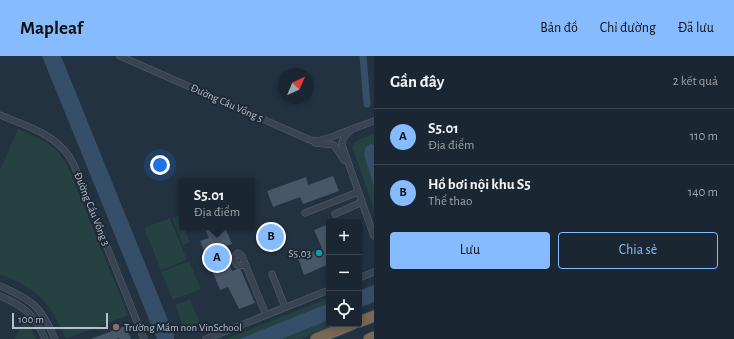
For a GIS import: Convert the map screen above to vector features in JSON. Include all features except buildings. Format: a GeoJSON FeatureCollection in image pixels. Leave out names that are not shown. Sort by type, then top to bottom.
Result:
{"type":"FeatureCollection","features":[{"type":"Feature","properties":{"kind":"highway"},"geometry":{"type":"LineString","coordinates":[[362,321],[374,316]]}},
{"type":"Feature","properties":{"kind":"highway"},"geometry":{"type":"LineString","coordinates":[[316,339],[346,327]]}},
{"type":"Feature","properties":{"kind":"highway"},"geometry":{"type":"LineString","coordinates":[[369,339],[374,337]]}},
{"type":"Feature","properties":{"kind":"street","name":"Đường Cầu Vồng 5"},"geometry":{"type":"LineString","coordinates":[[120,56],[318,144],[334,145]]}},
{"type":"Feature","properties":{"kind":"street","name":"Đường Cầu Vồng 3"},"geometry":{"type":"LineString","coordinates":[[0,115],[48,136],[58,143],[68,154],[74,165],[144,339]]}},
{"type":"Feature","properties":{"kind":"street"},"geometry":{"type":"LineString","coordinates":[[310,140],[317,141],[352,130],[374,121]]}},
{"type":"Feature","properties":{"kind":"street"},"geometry":{"type":"LineString","coordinates":[[334,145],[338,146],[342,143],[345,136],[352,130]]}},
{"type":"Feature","properties":{"kind":"street"},"geometry":{"type":"LineString","coordinates":[[335,135],[341,138],[374,236]]}},
{"type":"Feature","properties":{"kind":"street"},"geometry":{"type":"LineString","coordinates":[[335,135],[331,140],[353,177]]}},
{"type":"Feature","properties":{"kind":"street"},"geometry":{"type":"LineString","coordinates":[[304,213],[358,192]]}},
{"type":"Feature","properties":{"kind":"street"},"geometry":{"type":"LineString","coordinates":[[334,214],[362,202]]}},
{"type":"Feature","properties":{"kind":"street"},"geometry":{"type":"LineString","coordinates":[[245,264],[266,315]]}},
{"type":"Feature","properties":{"kind":"street"},"geometry":{"type":"LineString","coordinates":[[362,277],[374,272]]}},
{"type":"Feature","properties":{"kind":"street"},"geometry":{"type":"LineString","coordinates":[[272,274],[285,307]]}},
{"type":"Feature","properties":{"kind":"street"},"geometry":{"type":"LineString","coordinates":[[0,286],[26,298],[34,304],[45,318],[55,339]]}},
{"type":"Feature","properties":{"kind":"street"},"geometry":{"type":"LineString","coordinates":[[206,339],[326,291]]}},
{"type":"Feature","properties":{"kind":"street"},"geometry":{"type":"LineString","coordinates":[[0,296],[19,305],[28,312],[36,321],[45,339]]}},
{"type":"Feature","properties":{"kind":"green space"},"geometry":{"type":"Polygon","coordinates":[[[18,129],[53,147],[68,167],[128,315],[66,339],[48,306],[34,291],[0,274],[0,170],[18,129]]]}},
{"type":"Feature","properties":{"kind":"green space"},"geometry":{"type":"Polygon","coordinates":[[[374,134],[374,209],[352,147],[358,140],[374,134]]]}},
{"type":"Feature","properties":{"kind":"green space"},"geometry":{"type":"Polygon","coordinates":[[[179,215],[179,230],[185,230],[190,242],[183,245],[172,218],[179,215]]]}},
{"type":"Feature","properties":{"kind":"green space"},"geometry":{"type":"Polygon","coordinates":[[[170,218],[187,260],[161,270],[144,228],[170,218]]]}},
{"type":"Feature","properties":{"kind":"green space"},"geometry":{"type":"Polygon","coordinates":[[[189,261],[201,289],[173,300],[161,272],[189,261]]]}},
{"type":"Feature","properties":{"kind":"green space"},"geometry":{"type":"Polygon","coordinates":[[[190,299],[200,324],[185,330],[175,305],[190,299]]]}},
{"type":"Feature","properties":{"kind":"green space"},"geometry":{"type":"Polygon","coordinates":[[[326,299],[326,304],[239,339],[226,339],[326,299]]]}},
{"type":"Feature","properties":{"kind":"green space"},"geometry":{"type":"Polygon","coordinates":[[[24,319],[31,328],[36,339],[15,339],[24,319]]]}},
{"type":"Feature","properties":{"kind":"green space"},"geometry":{"type":"Polygon","coordinates":[[[326,321],[326,327],[331,327],[301,339],[282,339],[326,321]]]}},
{"type":"Feature","properties":{"kind":"water"},"geometry":{"type":"Polygon","coordinates":[[[42,56],[61,56],[174,335],[174,339],[157,339],[42,56]]]}},
{"type":"Feature","properties":{"kind":"water"},"geometry":{"type":"Polygon","coordinates":[[[372,143],[374,146],[374,186],[364,155],[365,148],[372,143]]]}},
{"type":"Feature","properties":{"kind":"water"},"geometry":{"type":"Polygon","coordinates":[[[374,285],[374,302],[362,307],[362,290],[374,285]]]}},
{"type":"Feature","properties":{"kind":"water"},"geometry":{"type":"Polygon","coordinates":[[[326,304],[326,321],[282,339],[239,339],[326,304]]]}},
{"type":"Feature","properties":{"kind":"waterway"},"geometry":{"type":"LineString","coordinates":[[363,56],[367,104]]}},
{"type":"Feature","properties":{"kind":"place","name":"Hồ bơi nội khu S5"},"geometry":{"type":"Point","coordinates":[271,237]}},
{"type":"Feature","properties":{"kind":"place","name":"S5.03"},"geometry":{"type":"Point","coordinates":[319,253]}},
{"type":"Feature","properties":{"kind":"place","name":"S5.01"},"geometry":{"type":"Point","coordinates":[217,258]}},
{"type":"Feature","properties":{"kind":"place","name":"Trường Mầm non VinSchool"},"geometry":{"type":"Point","coordinates":[116,327]}}]}
